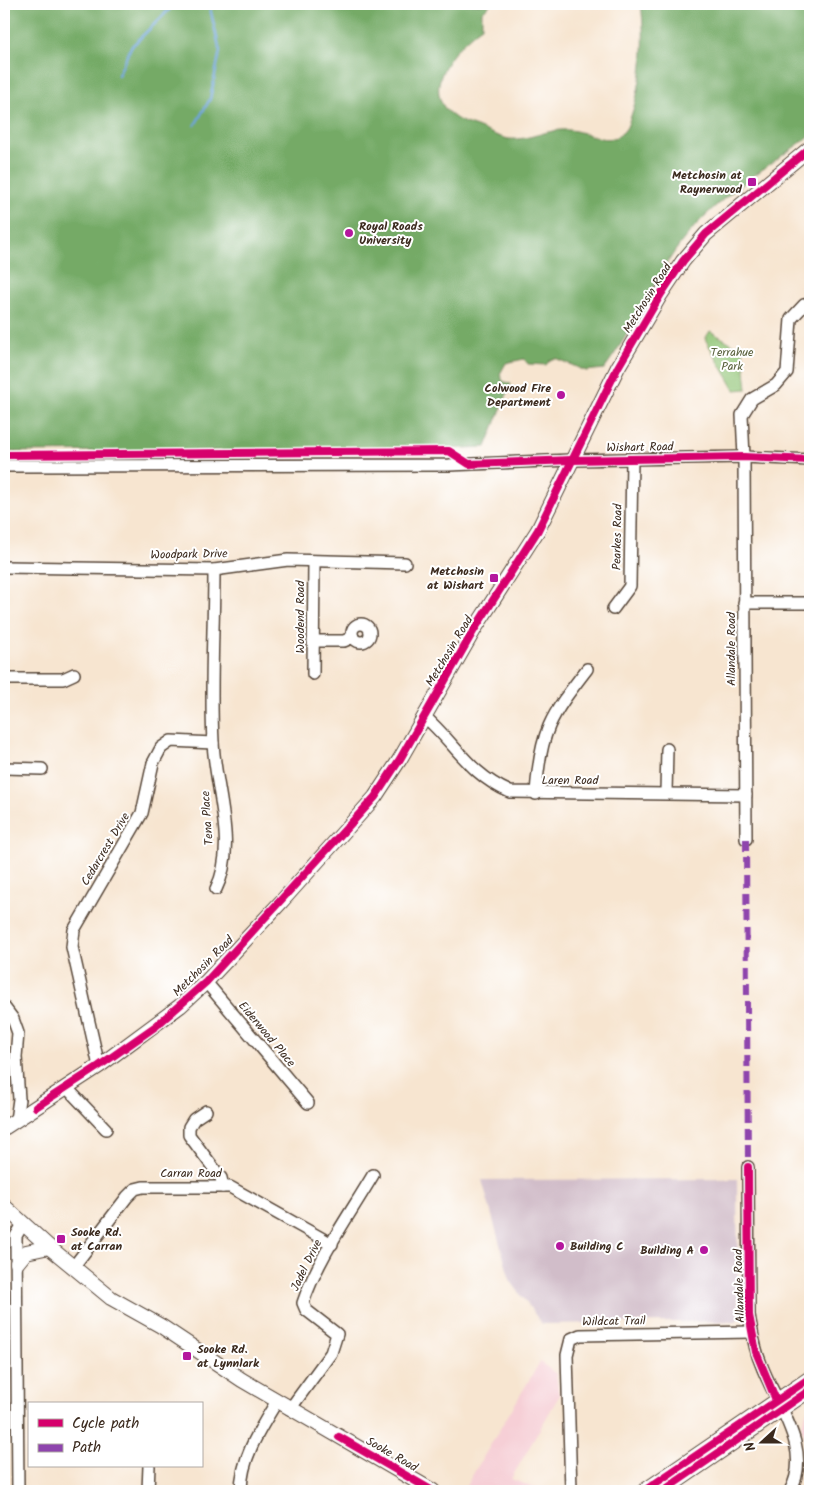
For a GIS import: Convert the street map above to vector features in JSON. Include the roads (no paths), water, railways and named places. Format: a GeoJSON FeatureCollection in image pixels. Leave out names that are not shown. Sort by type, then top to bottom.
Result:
{"type":"FeatureCollection","features":[{"type":"Feature","properties":{"kind":"main road","name":"Metchosin Road"},"geometry":{"type":"LineString","coordinates":[[7,1126],[156,1026],[206,982],[375,797],[400,759],[474,630],[538,530],[618,367],[661,294],[683,261],[706,234],[810,148]]}},
{"type":"Feature","properties":{"kind":"main road"},"geometry":{"type":"LineString","coordinates":[[4,1142],[7,1126]]}},
{"type":"Feature","properties":{"kind":"main road"},"geometry":{"type":"LineString","coordinates":[[4,1194],[7,1209]]}},
{"type":"Feature","properties":{"kind":"main road","name":"Sooke Road"},"geometry":{"type":"LineString","coordinates":[[7,1209],[48,1247],[74,1266],[111,1298],[161,1326],[290,1409],[433,1491]]}},
{"type":"Feature","properties":{"kind":"main road"},"geometry":{"type":"LineString","coordinates":[[17,1263],[26,1252],[48,1247]]}},
{"type":"Feature","properties":{"kind":"main road"},"geometry":{"type":"LineString","coordinates":[[663,1491],[779,1405],[810,1378]]}},
{"type":"Feature","properties":{"kind":"main road"},"geometry":{"type":"LineString","coordinates":[[644,1491],[779,1405],[810,1390]]}},
{"type":"Feature","properties":{"kind":"street","name":"Allandale Road"},"geometry":{"type":"LineString","coordinates":[[746,839],[744,457],[742,415],[752,399],[776,385],[787,372],[791,319],[804,305],[810,304]]}},
{"type":"Feature","properties":{"kind":"street","name":"Wishart Road"},"geometry":{"type":"LineString","coordinates":[[4,466],[449,465],[572,460],[744,457],[810,460]]}},
{"type":"Feature","properties":{"kind":"street","name":"Pearkes Road"},"geometry":{"type":"LineString","coordinates":[[613,609],[630,586],[632,459]]}},
{"type":"Feature","properties":{"kind":"street","name":"Woodpark Drive"},"geometry":{"type":"LineString","coordinates":[[4,567],[214,570],[288,560],[405,563]]}},
{"type":"Feature","properties":{"kind":"street","name":"Woodend Road"},"geometry":{"type":"LineString","coordinates":[[313,674],[314,561]]}},
{"type":"Feature","properties":{"kind":"street"},"geometry":{"type":"LineString","coordinates":[[213,743],[214,570]]}},
{"type":"Feature","properties":{"kind":"street"},"geometry":{"type":"LineString","coordinates":[[744,603],[810,603]]}},
{"type":"Feature","properties":{"kind":"street"},"geometry":{"type":"LineString","coordinates":[[313,641],[344,641],[353,637]]}},
{"type":"Feature","properties":{"kind":"street"},"geometry":{"type":"LineString","coordinates":[[536,794],[538,757],[546,730],[556,710],[587,669]]}},
{"type":"Feature","properties":{"kind":"street"},"geometry":{"type":"LineString","coordinates":[[4,679],[63,679],[74,674]]}},
{"type":"Feature","properties":{"kind":"street","name":"Laren Road"},"geometry":{"type":"LineString","coordinates":[[424,716],[439,729],[472,769],[492,784],[510,792],[536,794],[666,793],[746,795]]}},
{"type":"Feature","properties":{"kind":"street","name":"Cedarcrest Drive"},"geometry":{"type":"LineString","coordinates":[[99,1066],[72,947],[74,930],[142,813],[153,763],[161,748],[171,741],[213,743]]}},
{"type":"Feature","properties":{"kind":"street","name":"Tena Place"},"geometry":{"type":"LineString","coordinates":[[213,743],[224,838],[223,875],[216,889]]}},
{"type":"Feature","properties":{"kind":"street"},"geometry":{"type":"LineString","coordinates":[[666,793],[667,749]]}},
{"type":"Feature","properties":{"kind":"street"},"geometry":{"type":"LineString","coordinates":[[4,768],[42,769]]}},
{"type":"Feature","properties":{"kind":"street","name":"Eiderwood Place"},"geometry":{"type":"LineString","coordinates":[[206,982],[308,1102]]}},
{"type":"Feature","properties":{"kind":"street"},"geometry":{"type":"LineString","coordinates":[[4,1007],[13,1019],[18,1033],[16,1057],[19,1099],[7,1126]]}},
{"type":"Feature","properties":{"kind":"street"},"geometry":{"type":"LineString","coordinates":[[66,1087],[106,1129]]}},
{"type":"Feature","properties":{"kind":"street"},"geometry":{"type":"LineString","coordinates":[[19,1099],[26,1104],[36,1107]]}},
{"type":"Feature","properties":{"kind":"street"},"geometry":{"type":"LineString","coordinates":[[206,1111],[194,1118],[189,1126],[189,1135],[221,1178],[223,1187]]}},
{"type":"Feature","properties":{"kind":"street","name":"Allandale Road"},"geometry":{"type":"LineString","coordinates":[[748,1167],[749,1315],[760,1364],[795,1440],[798,1458],[797,1473],[790,1491]]}},
{"type":"Feature","properties":{"kind":"street","name":"Jadel Drive"},"geometry":{"type":"LineString","coordinates":[[290,1409],[330,1353],[335,1343],[336,1334],[306,1310],[303,1303],[332,1244],[373,1175]]}},
{"type":"Feature","properties":{"kind":"street","name":"Carran Road"},"geometry":{"type":"LineString","coordinates":[[74,1266],[135,1189],[143,1187],[223,1187],[237,1190],[332,1244]]}},
{"type":"Feature","properties":{"kind":"street"},"geometry":{"type":"LineString","coordinates":[[18,1491],[16,1236],[23,1224]]}},
{"type":"Feature","properties":{"kind":"street","name":"Wildcat Trail"},"geometry":{"type":"LineString","coordinates":[[571,1491],[567,1355],[571,1339],[580,1335],[752,1332]]}},
{"type":"Feature","properties":{"kind":"street"},"geometry":{"type":"LineString","coordinates":[[240,1491],[242,1471],[248,1455],[277,1401]]}},
{"type":"Feature","properties":{"kind":"street"},"geometry":{"type":"LineString","coordinates":[[4,1406],[16,1405]]}},
{"type":"Feature","properties":{"kind":"street"},"geometry":{"type":"LineString","coordinates":[[148,1491],[149,1468]]}},
{"type":"Feature","properties":{"kind":"waterway"},"geometry":{"type":"LineString","coordinates":[[118,75],[131,47],[175,4]]}},
{"type":"Feature","properties":{"kind":"waterway"},"geometry":{"type":"LineString","coordinates":[[195,125],[210,99],[220,51],[209,4]]}},
{"type":"Feature","properties":{"kind":"place","name":"Metchosin at Raynerwood"},"geometry":{"type":"Point","coordinates":[752,182]}},
{"type":"Feature","properties":{"kind":"place","name":"Royal Roads University"},"geometry":{"type":"Point","coordinates":[349,233]}},
{"type":"Feature","properties":{"kind":"place","name":"Colwood Fire Department"},"geometry":{"type":"Point","coordinates":[561,395]}},
{"type":"Feature","properties":{"kind":"place","name":"Metchosin at Wishart"},"geometry":{"type":"Point","coordinates":[494,578]}},
{"type":"Feature","properties":{"kind":"place","name":"Sooke Rd. at Carran"},"geometry":{"type":"Point","coordinates":[61,1239]}},
{"type":"Feature","properties":{"kind":"place","name":"Building C"},"geometry":{"type":"Point","coordinates":[560,1246]}},
{"type":"Feature","properties":{"kind":"place","name":"Building A"},"geometry":{"type":"Point","coordinates":[704,1250]}},
{"type":"Feature","properties":{"kind":"place","name":"Sooke Rd. at Lynnlark"},"geometry":{"type":"Point","coordinates":[187,1356]}},
{"type":"Feature","properties":{"kind":"park label","name":"Terrahue Park"},"geometry":{"type":"Point","coordinates":[732,359]}}]}
